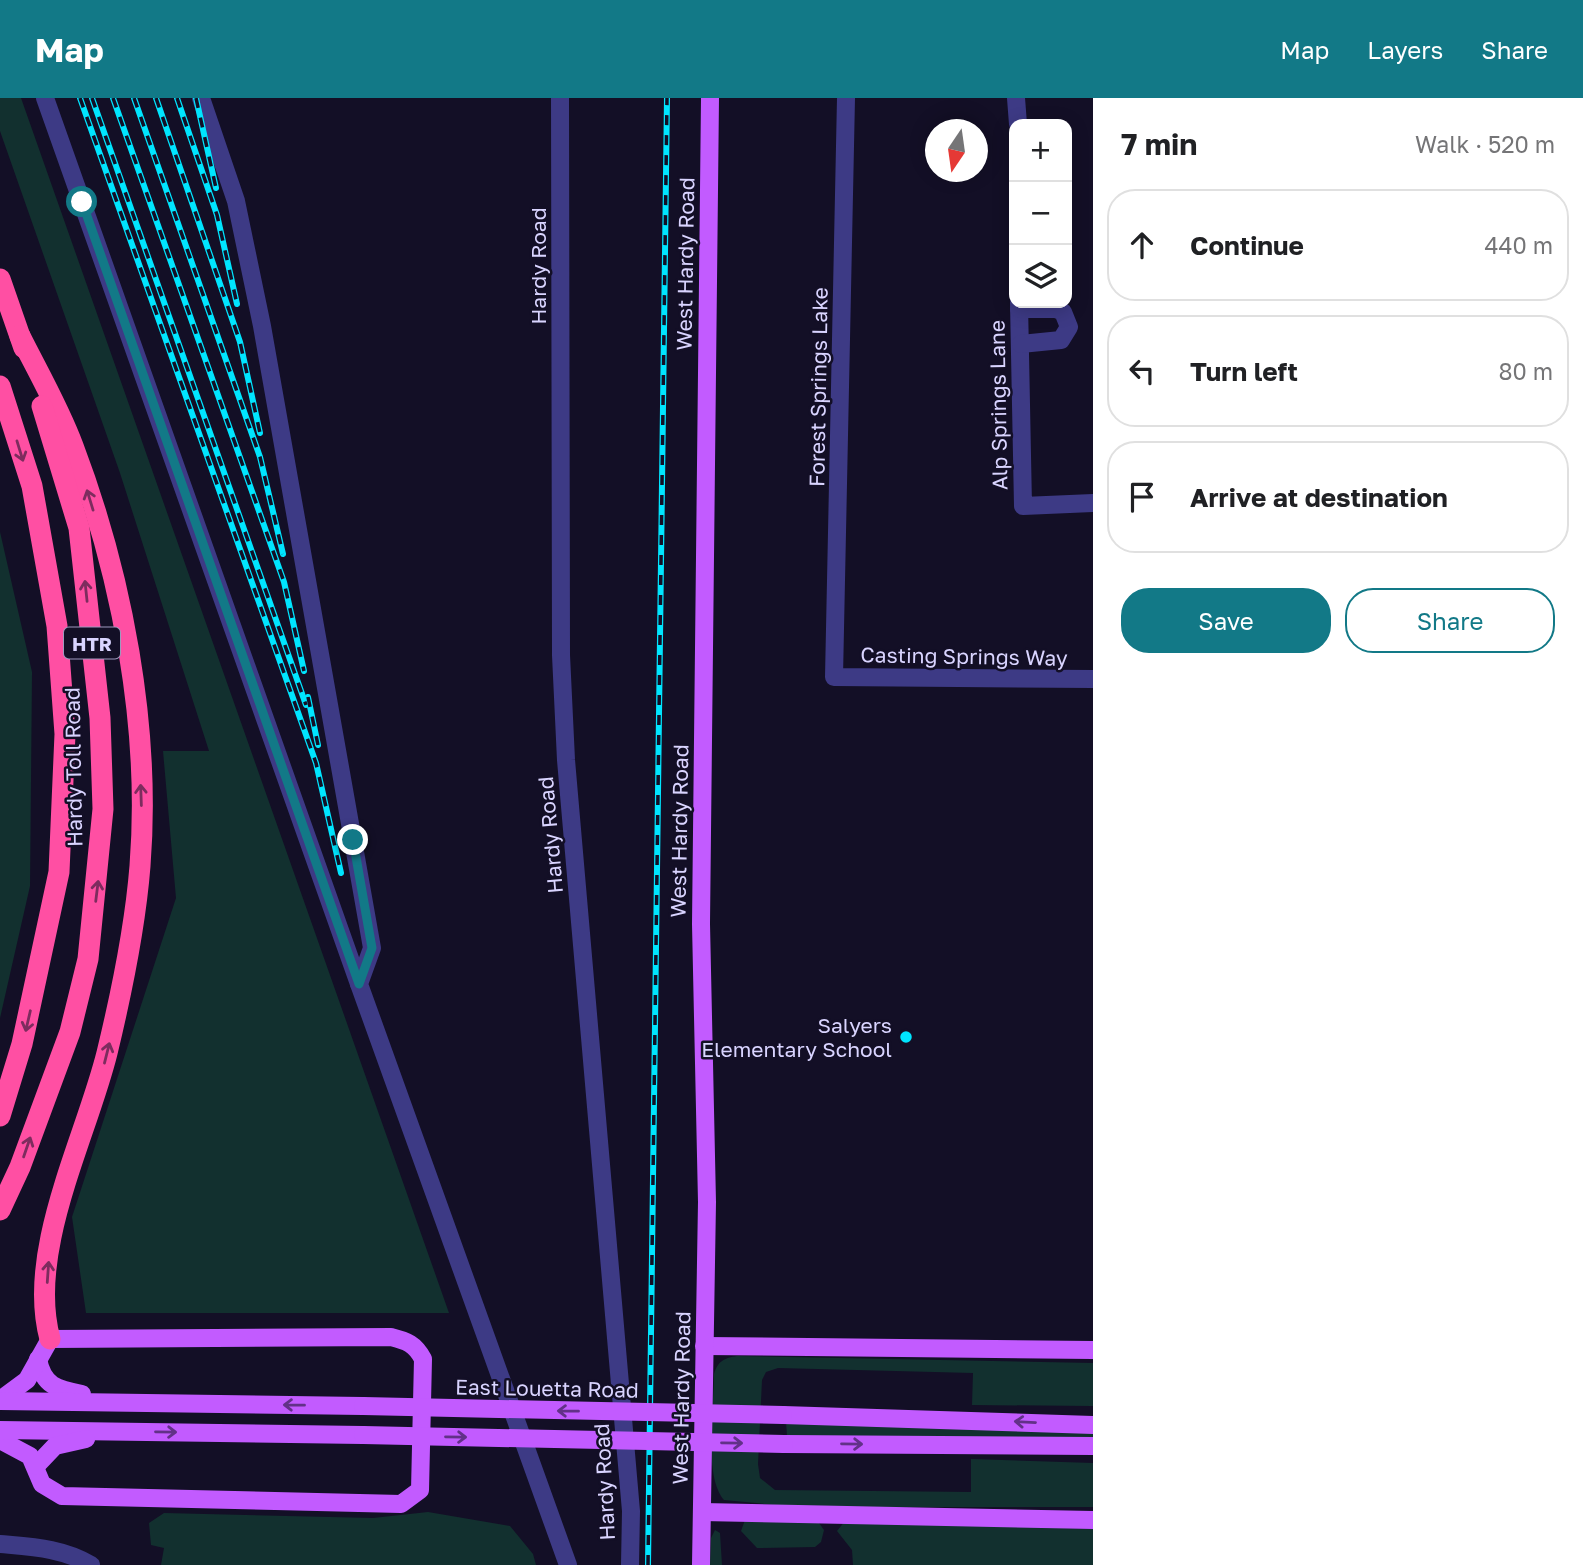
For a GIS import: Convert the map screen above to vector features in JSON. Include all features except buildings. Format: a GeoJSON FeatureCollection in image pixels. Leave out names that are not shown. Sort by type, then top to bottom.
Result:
{"type":"FeatureCollection","features":[{"type":"Feature","properties":{"kind":"highway","name":"Hardy Toll Road"},"geometry":{"type":"LineString","coordinates":[[0,279],[20,336],[81,542],[100,718],[103,809],[88,959],[70,1032],[20,1167],[0,1210]]}},
{"type":"Feature","properties":{"kind":"highway"},"geometry":{"type":"LineString","coordinates":[[20,336],[73,445],[125,623],[134,689],[141,799],[140,864],[124,984],[103,1067],[58,1204],[44,1318],[50,1339]]}},
{"type":"Feature","properties":{"kind":"highway","name":"Hardy Toll Road"},"geometry":{"type":"LineString","coordinates":[[0,386],[32,486],[58,639],[65,734],[60,872],[22,1044],[0,1116]]}},
{"type":"Feature","properties":{"kind":"main road","name":"West Hardy Road"},"geometry":{"type":"LineString","coordinates":[[701,1565],[707,1202],[701,924],[710,98]]}},
{"type":"Feature","properties":{"kind":"main road"},"geometry":{"type":"LineString","coordinates":[[0,1401],[27,1380],[50,1339],[391,1338],[407,1341],[418,1348],[423,1359],[422,1478],[420,1490],[401,1504],[62,1496],[42,1484],[30,1456],[0,1440]]}},
{"type":"Feature","properties":{"kind":"main road"},"geometry":{"type":"LineString","coordinates":[[704,1346],[1093,1350]]}},
{"type":"Feature","properties":{"kind":"main road"},"geometry":{"type":"LineString","coordinates":[[38,1359],[46,1382],[56,1389],[134,1403]]}},
{"type":"Feature","properties":{"kind":"main road","name":"East Louetta Road"},"geometry":{"type":"LineString","coordinates":[[0,1401],[783,1415],[1093,1425]]}},
{"type":"Feature","properties":{"kind":"main road"},"geometry":{"type":"LineString","coordinates":[[0,1430],[784,1444],[1093,1446]]}},
{"type":"Feature","properties":{"kind":"main road"},"geometry":{"type":"LineString","coordinates":[[36,1466],[55,1446],[132,1432]]}},
{"type":"Feature","properties":{"kind":"main road"},"geometry":{"type":"LineString","coordinates":[[702,1512],[1093,1520]]}},
{"type":"Feature","properties":{"kind":"street"},"geometry":{"type":"LineString","coordinates":[[45,98],[568,1565]]}},
{"type":"Feature","properties":{"kind":"street"},"geometry":{"type":"LineString","coordinates":[[201,98],[236,201],[267,353],[372,948],[359,984]]}},
{"type":"Feature","properties":{"kind":"street","name":"Hardy Road"},"geometry":{"type":"LineString","coordinates":[[560,98],[561,654],[566,760],[631,1511],[630,1565]]}},
{"type":"Feature","properties":{"kind":"street","name":"Forest Springs Lake"},"geometry":{"type":"LineString","coordinates":[[834,677],[846,98]]}},
{"type":"Feature","properties":{"kind":"street"},"geometry":{"type":"LineString","coordinates":[[1016,98],[1017,119]]}},
{"type":"Feature","properties":{"kind":"street","name":"Alp Springs Lane"},"geometry":{"type":"LineString","coordinates":[[1019,308],[1023,506],[1093,503]]}},
{"type":"Feature","properties":{"kind":"street"},"geometry":{"type":"LineString","coordinates":[[1021,344],[1062,340],[1069,327],[1063,312],[1044,308]]}},
{"type":"Feature","properties":{"kind":"street","name":"Casting Springs Way"},"geometry":{"type":"LineString","coordinates":[[834,677],[1093,679]]}},
{"type":"Feature","properties":{"kind":"street"},"geometry":{"type":"LineString","coordinates":[[0,1544],[48,1548],[75,1556],[91,1565]]}},
{"type":"Feature","properties":{"kind":"green space"},"geometry":{"type":"Polygon","coordinates":[[[0,98],[21,98],[449,1313],[86,1313],[72,1217],[176,898],[163,751],[209,751],[120,473],[0,131],[0,98]]]}},
{"type":"Feature","properties":{"kind":"green space"},"geometry":{"type":"Polygon","coordinates":[[[0,532],[32,672],[30,886],[0,1018],[0,532]]]}},
{"type":"Feature","properties":{"kind":"green space"},"geometry":{"type":"Polygon","coordinates":[[[737,1356],[1093,1363],[1093,1406],[972,1405],[973,1373],[778,1368],[766,1372],[762,1380],[758,1464],[760,1478],[775,1490],[971,1492],[971,1459],[1093,1463],[1093,1507],[874,1507],[776,1505],[724,1500],[718,1489],[712,1458],[714,1374],[722,1361],[737,1356]]]}},
{"type":"Feature","properties":{"kind":"green space"},"geometry":{"type":"Polygon","coordinates":[[[786,1421],[1093,1431],[1093,1438],[787,1436],[786,1421]]]}},
{"type":"Feature","properties":{"kind":"green space"},"geometry":{"type":"Polygon","coordinates":[[[428,1512],[510,1526],[533,1554],[536,1565],[161,1565],[164,1548],[151,1545],[149,1523],[164,1513],[373,1518],[428,1512]]]}},
{"type":"Feature","properties":{"kind":"green space"},"geometry":{"type":"Polygon","coordinates":[[[745,1520],[819,1523],[824,1530],[821,1542],[815,1547],[757,1548],[741,1531],[745,1520]]]}},
{"type":"Feature","properties":{"kind":"green space"},"geometry":{"type":"Polygon","coordinates":[[[845,1521],[1093,1529],[1093,1565],[853,1565],[852,1550],[837,1531],[845,1521]]]}},
{"type":"Feature","properties":{"kind":"green space"},"geometry":{"type":"Polygon","coordinates":[[[715,1530],[720,1533],[722,1565],[710,1565],[711,1538],[715,1530]]]}},
{"type":"Feature","properties":{"kind":"railway"},"geometry":{"type":"LineString","coordinates":[[80,98],[316,763],[341,873]]}},
{"type":"Feature","properties":{"kind":"railway"},"geometry":{"type":"LineString","coordinates":[[92,98],[306,705]]}},
{"type":"Feature","properties":{"kind":"railway"},"geometry":{"type":"LineString","coordinates":[[113,98],[284,582],[304,671]]}},
{"type":"Feature","properties":{"kind":"railway"},"geometry":{"type":"LineString","coordinates":[[134,98],[260,457],[283,554]]}},
{"type":"Feature","properties":{"kind":"railway"},"geometry":{"type":"LineString","coordinates":[[156,98],[240,342],[260,433]]}},
{"type":"Feature","properties":{"kind":"railway"},"geometry":{"type":"LineString","coordinates":[[177,98],[217,215],[237,304]]}},
{"type":"Feature","properties":{"kind":"railway"},"geometry":{"type":"LineString","coordinates":[[196,98],[216,188]]}},
{"type":"Feature","properties":{"kind":"railway"},"geometry":{"type":"LineString","coordinates":[[648,1565],[667,98]]}},
{"type":"Feature","properties":{"kind":"railway"},"geometry":{"type":"LineString","coordinates":[[308,697],[318,745]]}},
{"type":"Feature","properties":{"kind":"place","name":"Salyers Elementary School"},"geometry":{"type":"Point","coordinates":[906,1037]}},
{"type":"Feature","properties":{"kind":"route"},"geometry":{"type":"LineString","coordinates":[[82,202],[359,984],[372,948],[353,840]]}}]}
